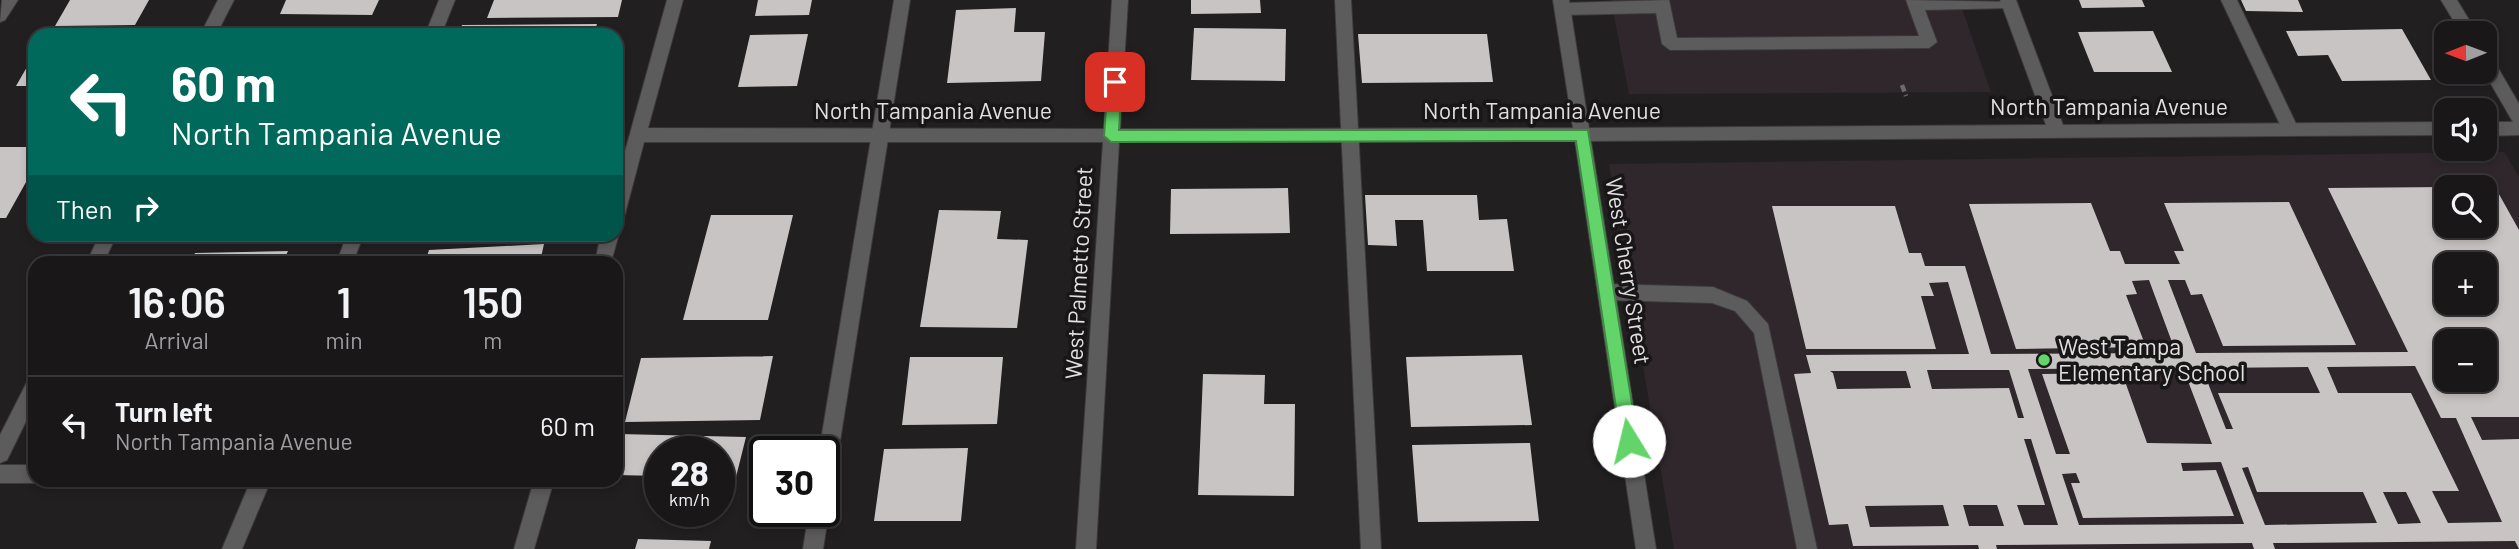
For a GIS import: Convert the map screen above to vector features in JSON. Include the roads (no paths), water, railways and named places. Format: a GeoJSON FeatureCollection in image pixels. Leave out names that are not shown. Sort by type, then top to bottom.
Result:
{"type":"FeatureCollection","features":[{"type":"Feature","properties":{"kind":"street"},"geometry":{"type":"LineString","coordinates":[[0,16],[10,0]]}},
{"type":"Feature","properties":{"kind":"street"},"geometry":{"type":"LineString","coordinates":[[212,28],[226,0]]}},
{"type":"Feature","properties":{"kind":"street"},"geometry":{"type":"LineString","coordinates":[[436,28],[447,0]]}},
{"type":"Feature","properties":{"kind":"street"},"geometry":{"type":"LineString","coordinates":[[623,189],[675,0]]}},
{"type":"Feature","properties":{"kind":"street"},"geometry":{"type":"LineString","coordinates":[[831,436],[902,0]]}},
{"type":"Feature","properties":{"kind":"street","name":"West Palmetto Street"},"geometry":{"type":"LineString","coordinates":[[1086,549],[1119,0]]}},
{"type":"Feature","properties":{"kind":"street"},"geometry":{"type":"LineString","coordinates":[[1343,0],[1371,549]]}},
{"type":"Feature","properties":{"kind":"street"},"geometry":{"type":"LineString","coordinates":[[2229,0],[2291,130]]}},
{"type":"Feature","properties":{"kind":"street"},"geometry":{"type":"LineString","coordinates":[[2449,0],[2462,21]]}},
{"type":"Feature","properties":{"kind":"street"},"geometry":{"type":"LineString","coordinates":[[1562,4],[1661,3],[1670,44],[1929,42],[1915,2],[2009,1],[2057,132]]}},
{"type":"Feature","properties":{"kind":"street","name":"West Cherry Street"},"geometry":{"type":"LineString","coordinates":[[1562,4],[1646,549]]}},
{"type":"Feature","properties":{"kind":"street"},"geometry":{"type":"LineString","coordinates":[[2497,80],[2519,118]]}},
{"type":"Feature","properties":{"kind":"street"},"geometry":{"type":"LineString","coordinates":[[2497,129],[2519,128]]}},
{"type":"Feature","properties":{"kind":"street","name":"North Tampania Avenue"},"geometry":{"type":"LineString","coordinates":[[638,135],[1350,136],[2434,129]]}},
{"type":"Feature","properties":{"kind":"street"},"geometry":{"type":"LineString","coordinates":[[1607,292],[1713,295],[1741,306],[1762,330],[1807,549]]}},
{"type":"Feature","properties":{"kind":"street"},"geometry":{"type":"LineString","coordinates":[[0,454],[28,398]]}},
{"type":"Feature","properties":{"kind":"street"},"geometry":{"type":"LineString","coordinates":[[0,474],[28,474]]}},
{"type":"Feature","properties":{"kind":"street"},"geometry":{"type":"LineString","coordinates":[[232,549],[258,487]]}},
{"type":"Feature","properties":{"kind":"street"},"geometry":{"type":"LineString","coordinates":[[524,549],[542,487]]}},
{"type":"Feature","properties":{"kind":"street"},"geometry":{"type":"LineString","coordinates":[[813,549],[816,527]]}},
{"type":"Feature","properties":{"kind":"place","name":"West Tampa Elementary School"},"geometry":{"type":"Point","coordinates":[2044,360]}}]}
